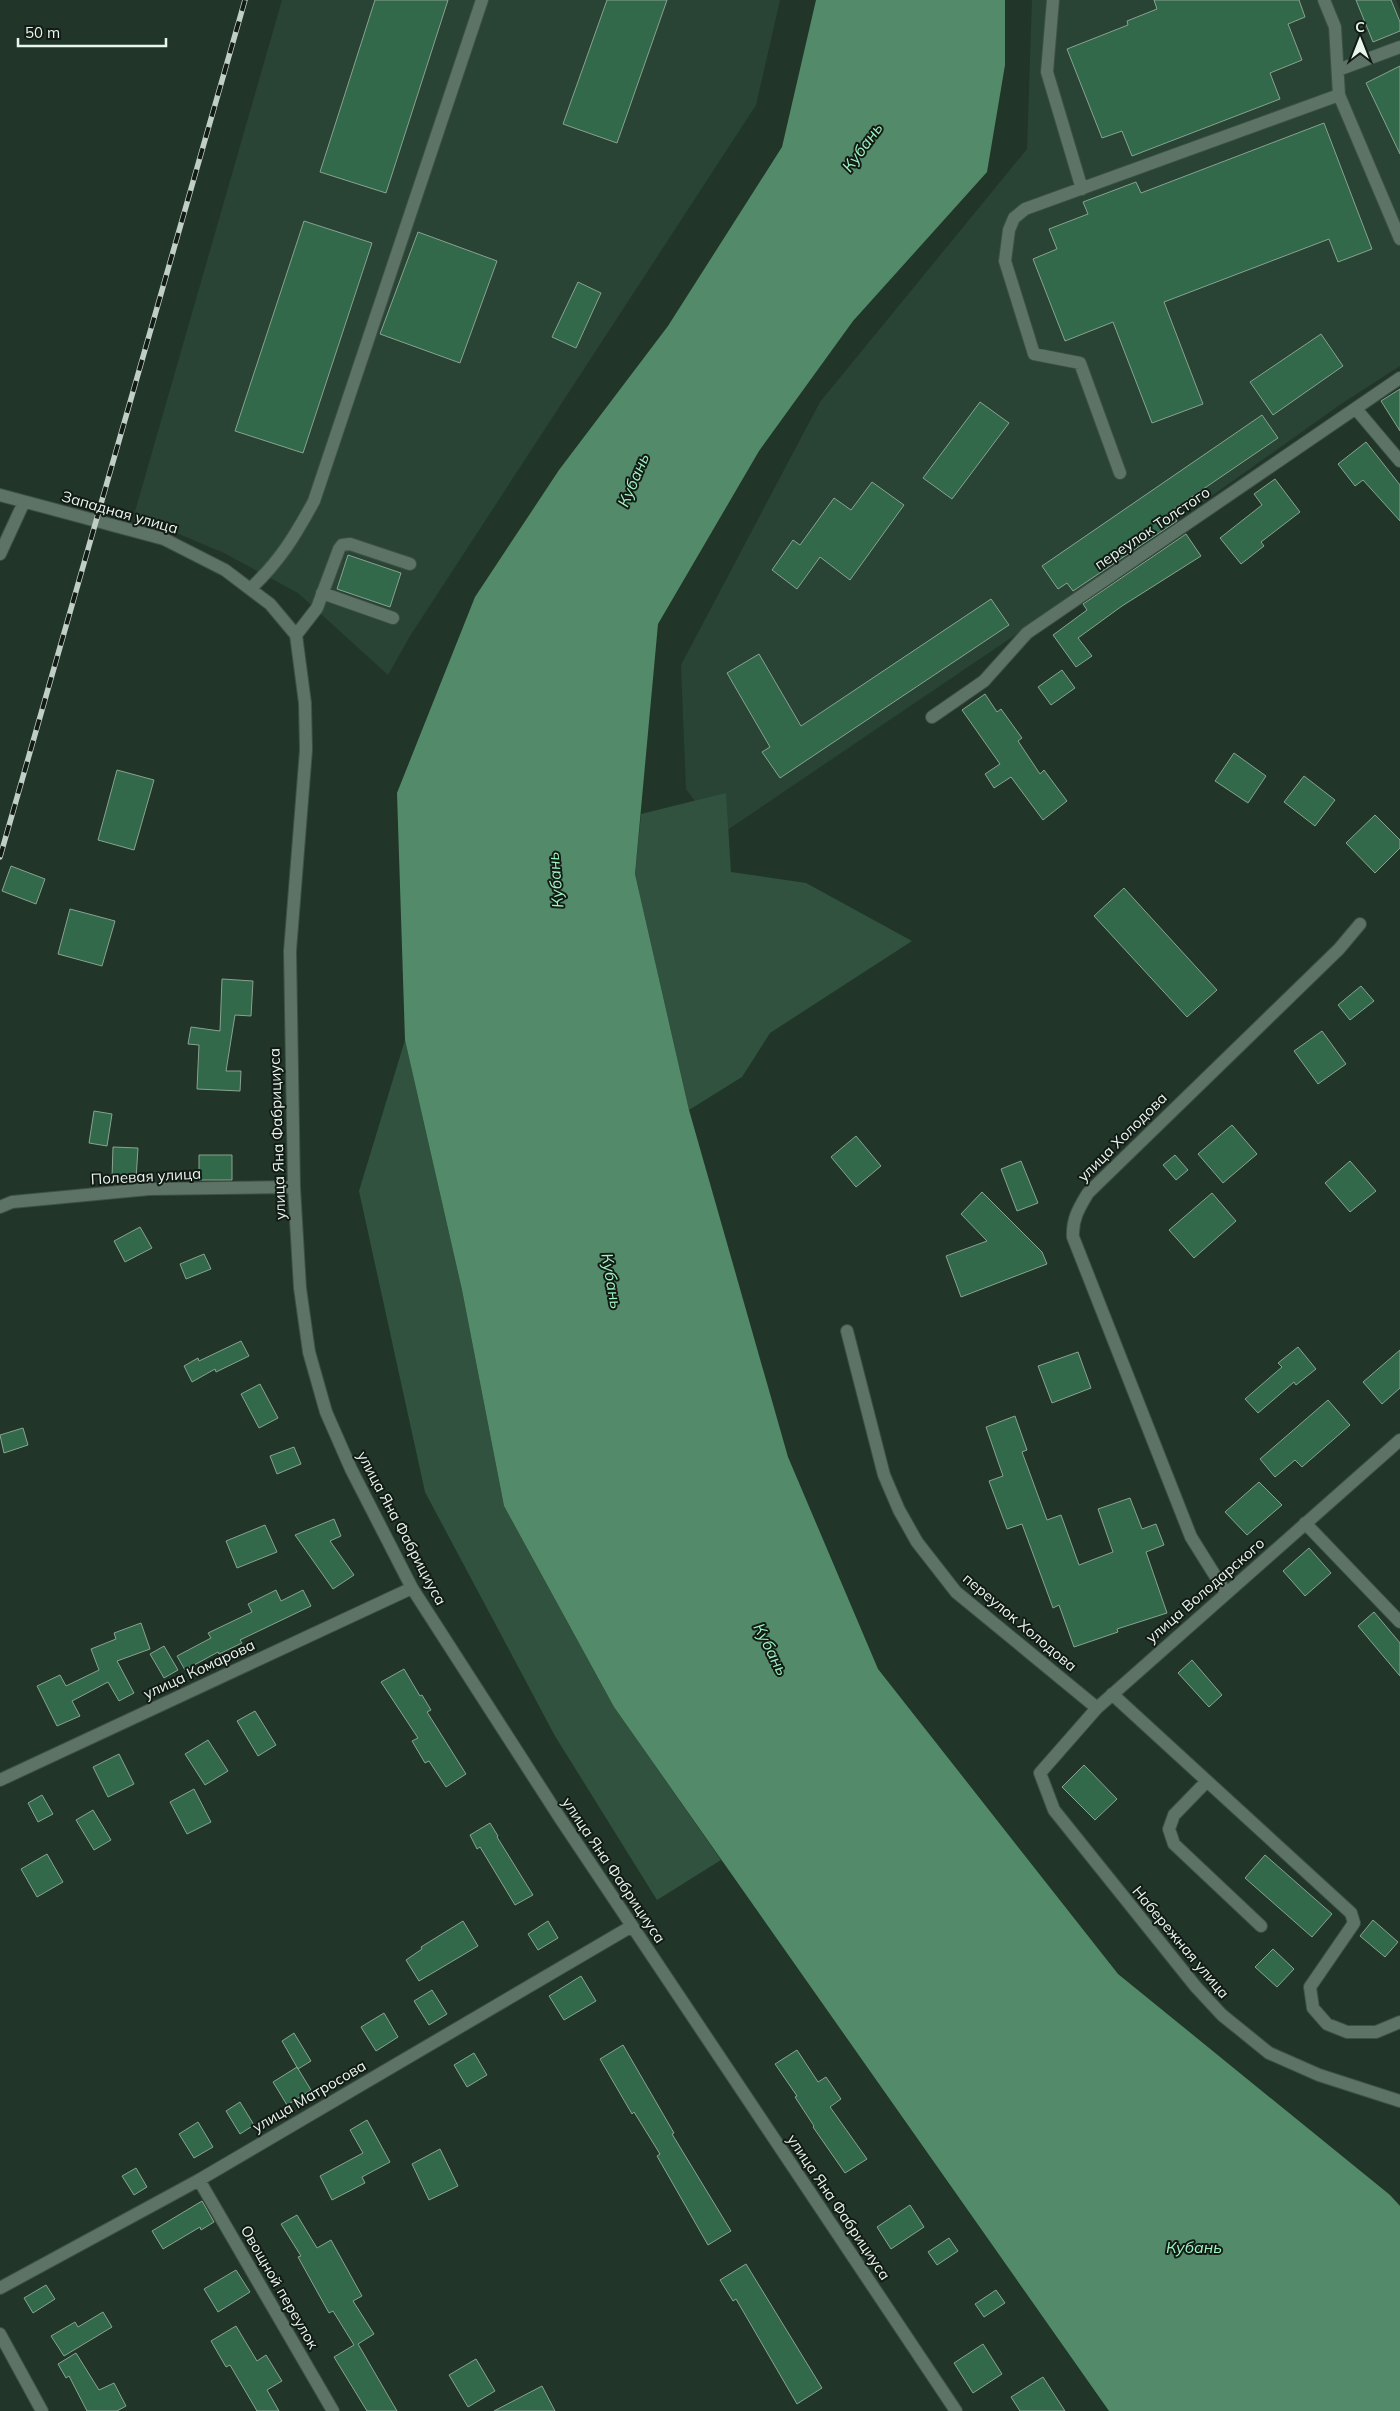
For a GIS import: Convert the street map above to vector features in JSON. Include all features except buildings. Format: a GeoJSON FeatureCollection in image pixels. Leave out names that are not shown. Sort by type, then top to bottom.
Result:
{"type":"FeatureCollection","features":[{"type":"Feature","properties":{"kind":"street"},"geometry":{"type":"LineString","coordinates":[[410,564],[350,544],[342,544],[338,549],[317,608],[296,635],[270,604],[250,589],[274,566],[294,538],[314,501],[482,0]]}},
{"type":"Feature","properties":{"kind":"street"},"geometry":{"type":"LineString","coordinates":[[1053,0],[1047,72],[1082,189]]}},
{"type":"Feature","properties":{"kind":"street"},"geometry":{"type":"LineString","coordinates":[[1324,0],[1335,27],[1339,95],[1400,239]]}},
{"type":"Feature","properties":{"kind":"street"},"geometry":{"type":"LineString","coordinates":[[1338,70],[1400,47]]}},
{"type":"Feature","properties":{"kind":"street"},"geometry":{"type":"LineString","coordinates":[[1120,473],[1080,363],[1034,354],[1005,261],[1009,230],[1014,218],[1025,209],[1339,95]]}},
{"type":"Feature","properties":{"kind":"street","name":"переулок Толстого"},"geometry":{"type":"LineString","coordinates":[[932,717],[984,680],[1027,633],[1400,378]]}},
{"type":"Feature","properties":{"kind":"street"},"geometry":{"type":"LineString","coordinates":[[1356,409],[1400,461]]}},
{"type":"Feature","properties":{"kind":"street","name":"Западная улица"},"geometry":{"type":"LineString","coordinates":[[0,496],[164,539],[225,570],[250,589]]}},
{"type":"Feature","properties":{"kind":"street"},"geometry":{"type":"LineString","coordinates":[[0,554],[24,502]]}},
{"type":"Feature","properties":{"kind":"street"},"geometry":{"type":"LineString","coordinates":[[322,593],[392,618]]}},
{"type":"Feature","properties":{"kind":"street","name":"улица Яна Фабрициуса"},"geometry":{"type":"LineString","coordinates":[[296,635],[305,703],[306,750],[290,951],[290,1065],[294,1187],[302,1297],[309,1352],[326,1412],[352,1469],[412,1588],[560,1818],[956,2411]]}},
{"type":"Feature","properties":{"kind":"street","name":"улица Холодова"},"geometry":{"type":"LineString","coordinates":[[1226,1593],[1191,1537],[1073,1237],[1073,1226],[1076,1214],[1088,1193],[1339,949],[1360,924]]}},
{"type":"Feature","properties":{"kind":"street","name":"Полевая улица"},"geometry":{"type":"LineString","coordinates":[[0,1207],[12,1202],[149,1189],[294,1187]]}},
{"type":"Feature","properties":{"kind":"street","name":"переулок Холодова"},"geometry":{"type":"LineString","coordinates":[[847,1331],[884,1474],[899,1510],[917,1542],[956,1592],[1097,1708]]}},
{"type":"Feature","properties":{"kind":"street","name":"улица Володарского"},"geometry":{"type":"LineString","coordinates":[[1040,1773],[1097,1708],[1112,1694],[1400,1440]]}},
{"type":"Feature","properties":{"kind":"street"},"geometry":{"type":"LineString","coordinates":[[1305,1524],[1400,1622]]}},
{"type":"Feature","properties":{"kind":"street","name":"улица Комарова"},"geometry":{"type":"LineString","coordinates":[[0,1780],[412,1588]]}},
{"type":"Feature","properties":{"kind":"street"},"geometry":{"type":"LineString","coordinates":[[1112,1694],[1351,1913],[1354,1923],[1310,1988],[1313,2008],[1327,2024],[1347,2032],[1376,2032],[1400,2022]]}},
{"type":"Feature","properties":{"kind":"street","name":"Набережная улица"},"geometry":{"type":"LineString","coordinates":[[1040,1773],[1054,1810],[1196,1988],[1222,2015],[1269,2052],[1319,2074],[1400,2101]]}},
{"type":"Feature","properties":{"kind":"street"},"geometry":{"type":"LineString","coordinates":[[1206,1781],[1174,1815],[1169,1829],[1174,1844],[1261,1926]]}},
{"type":"Feature","properties":{"kind":"street","name":"улица Матросова"},"geometry":{"type":"LineString","coordinates":[[0,2288],[199,2180],[632,1926]]}},
{"type":"Feature","properties":{"kind":"street","name":"Овощной переулок"},"geometry":{"type":"LineString","coordinates":[[199,2180],[333,2411]]}},
{"type":"Feature","properties":{"kind":"street"},"geometry":{"type":"LineString","coordinates":[[0,2334],[42,2411]]}},
{"type":"Feature","properties":{"kind":"shaded area"},"geometry":{"type":"Polygon","coordinates":[[[282,0],[780,0],[756,105],[410,636],[388,675],[298,593],[224,553],[134,515],[282,0]]]}},
{"type":"Feature","properties":{"kind":"shaded area"},"geometry":{"type":"Polygon","coordinates":[[[1032,0],[1396,0],[1400,10],[1400,366],[1341,404],[1037,620],[720,835],[686,789],[681,665],[820,402],[1027,149],[1032,0]]]}},
{"type":"Feature","properties":{"kind":"shaded area"},"geometry":{"type":"Polygon","coordinates":[[[726,793],[731,872],[806,883],[912,941],[770,1033],[742,1077],[689,1110],[635,874],[641,814],[726,793]]]}},
{"type":"Feature","properties":{"kind":"shaded area"},"geometry":{"type":"Polygon","coordinates":[[[405,1040],[462,1290],[504,1506],[614,1707],[721,1860],[657,1900],[555,1736],[425,1492],[359,1191],[405,1040]]]}},
{"type":"Feature","properties":{"kind":"water","name":"Кубань"},"geometry":{"type":"Polygon","coordinates":[[[816,0],[1005,0],[1005,65],[987,172],[853,321],[759,451],[658,624],[635,874],[689,1110],[788,1457],[878,1669],[1118,1974],[1390,2195],[1400,2206],[1400,2411],[1109,2411],[614,1707],[504,1506],[462,1290],[405,1040],[397,793],[475,597],[559,470],[668,326],[782,147],[816,0]]]}},
{"type":"Feature","properties":{"kind":"railway"},"geometry":{"type":"LineString","coordinates":[[0,857],[245,0]]}}]}
